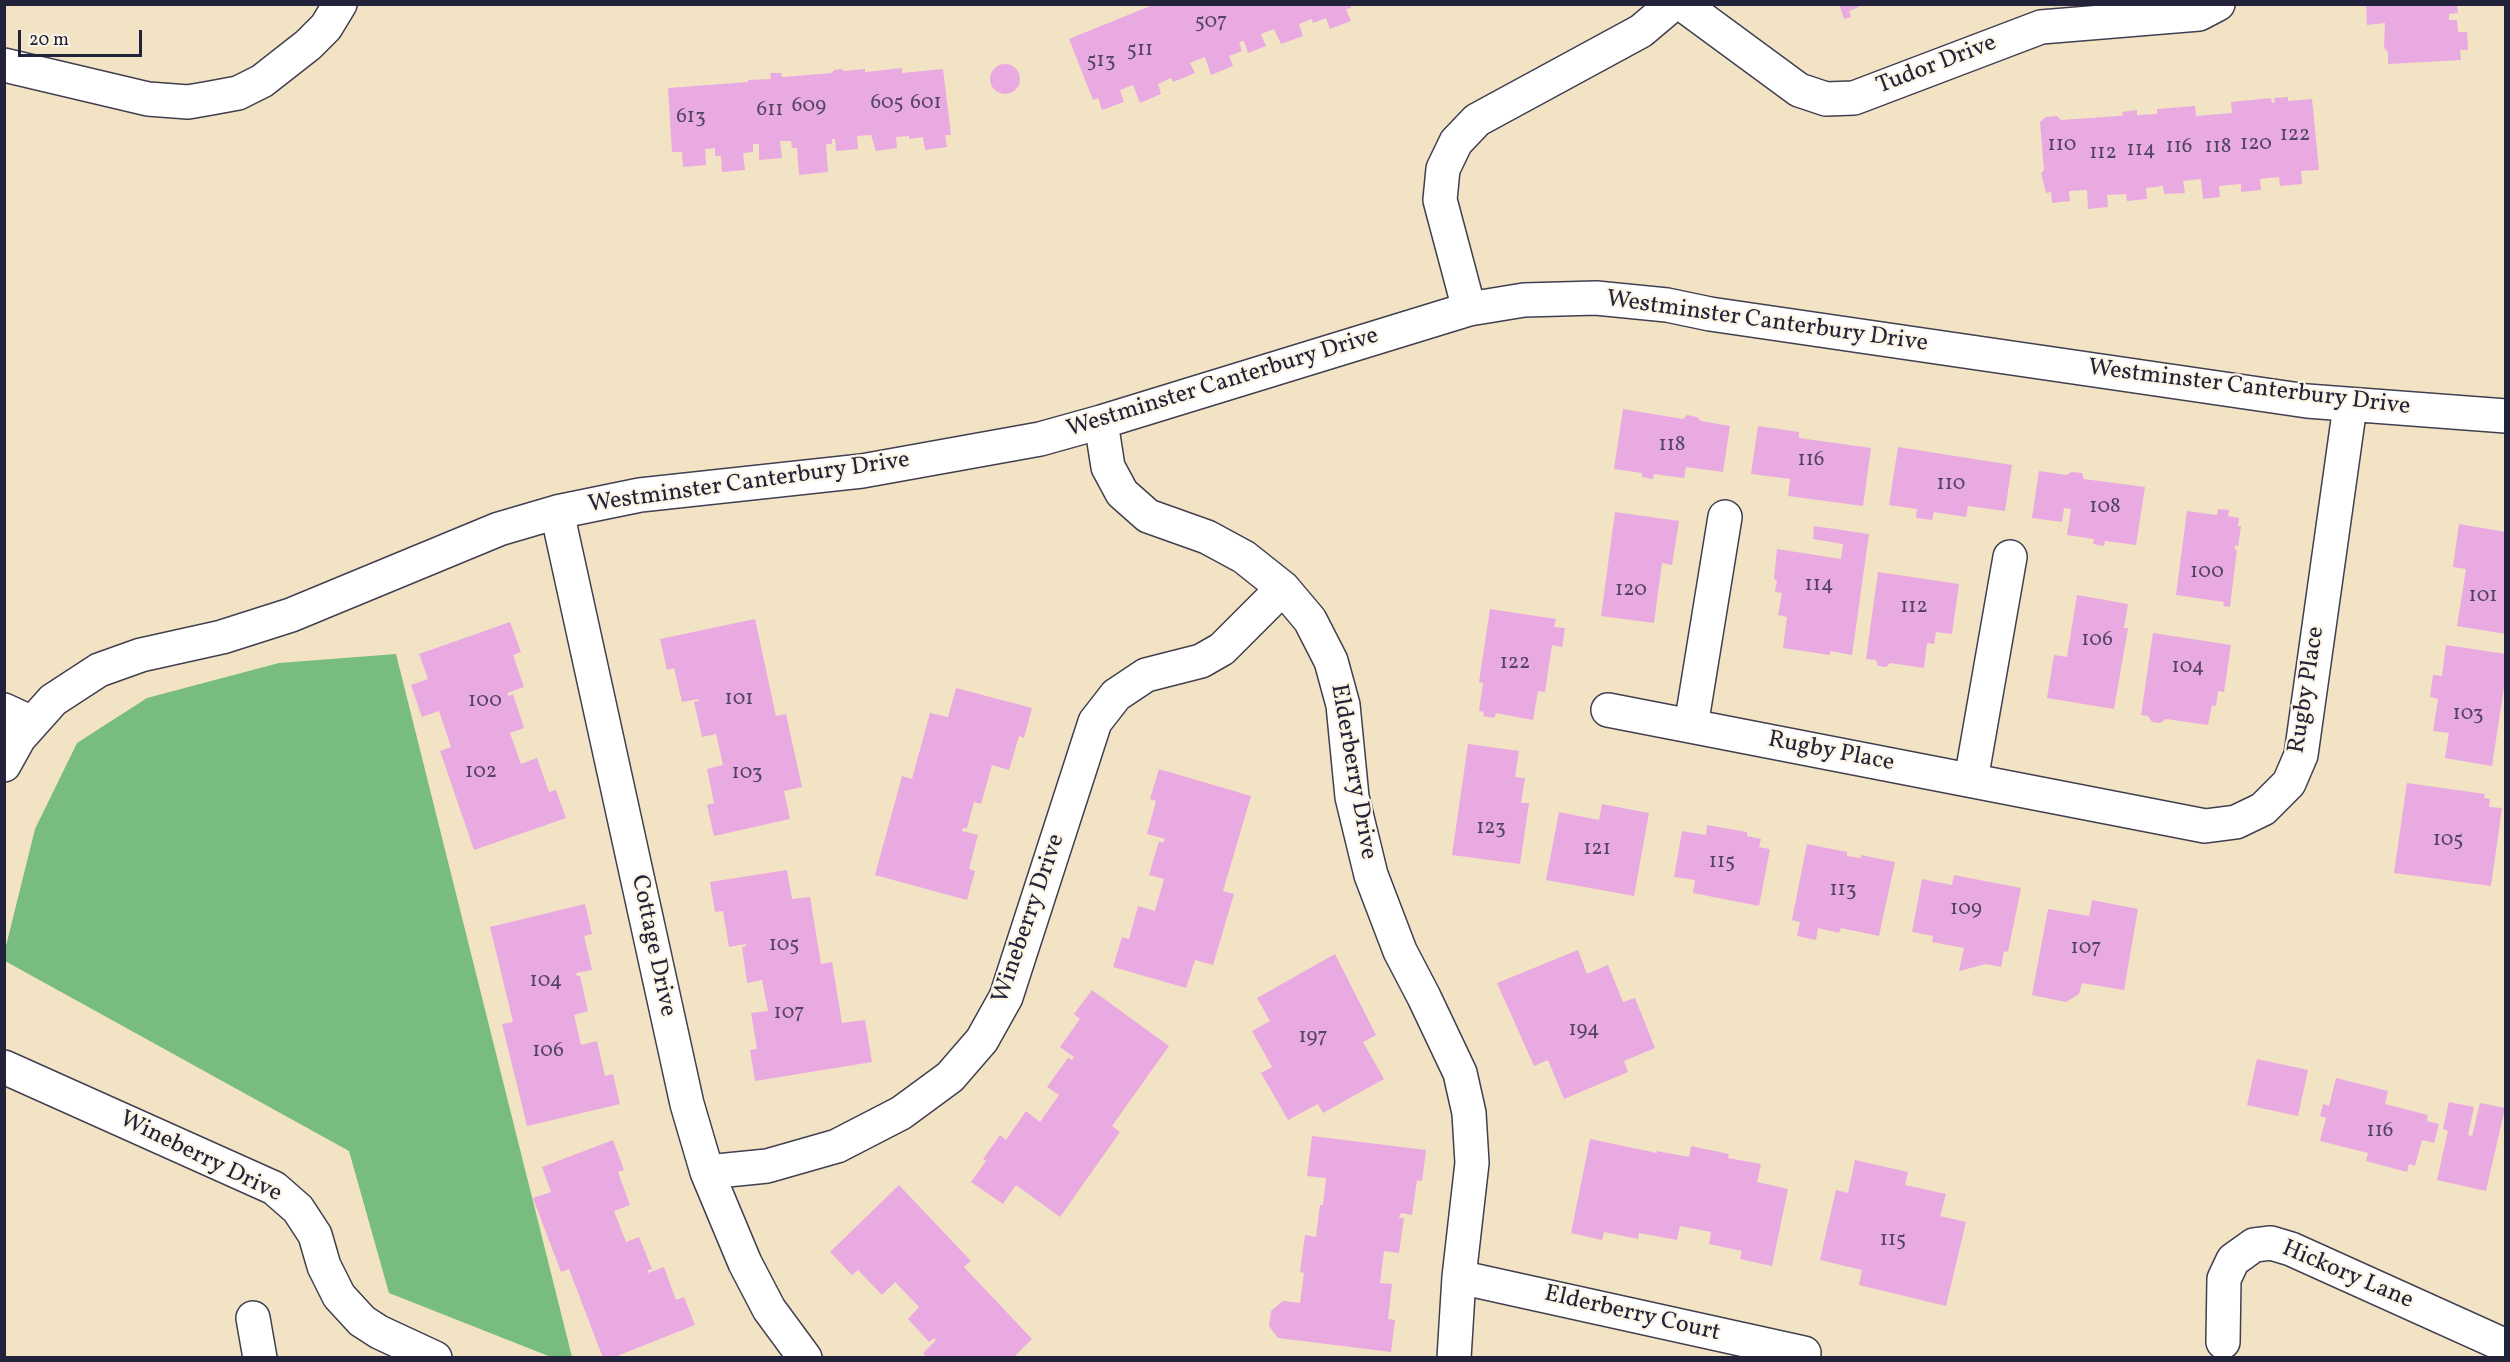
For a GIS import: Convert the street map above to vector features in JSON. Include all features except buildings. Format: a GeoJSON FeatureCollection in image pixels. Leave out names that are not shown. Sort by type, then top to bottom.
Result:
{"type":"FeatureCollection","features":[{"type":"Feature","properties":{"kind":"street"},"geometry":{"type":"LineString","coordinates":[[4,65],[147,99],[188,102],[238,93],[262,81],[308,45],[326,27],[340,4]]}},
{"type":"Feature","properties":{"kind":"street"},"geometry":{"type":"LineString","coordinates":[[1469,309],[1440,200],[1443,169],[1456,142],[1477,120],[1641,30],[1673,4]]}},
{"type":"Feature","properties":{"kind":"street","name":"Tudor Drive"},"geometry":{"type":"LineString","coordinates":[[1682,4],[1799,90],[1826,99],[1854,98],[2041,27],[2199,14],[2218,4]]}},
{"type":"Feature","properties":{"kind":"street","name":"Westminster Canterbury Drive"},"geometry":{"type":"LineString","coordinates":[[4,765],[19,738],[18,717],[53,700],[99,670],[141,655],[222,637],[291,615],[499,529],[557,512],[640,495],[862,471],[1040,439],[1469,309],[1524,300],[1596,298],[1667,305],[1745,319],[2350,406],[2505,416]]}},
{"type":"Feature","properties":{"kind":"street","name":"Rugby Place"},"geometry":{"type":"LineString","coordinates":[[1608,710],[2205,826],[2236,822],[2263,809],[2289,783],[2301,755],[2350,406]]}},
{"type":"Feature","properties":{"kind":"street","name":"Elderberry Drive"},"geometry":{"type":"LineString","coordinates":[[1101,422],[1108,467],[1122,493],[1148,516],[1208,537],[1244,557],[1283,588],[1310,620],[1331,661],[1342,705],[1352,797],[1371,875],[1400,951],[1460,1073],[1469,1113],[1472,1163],[1459,1277],[1454,1358]]}},
{"type":"Feature","properties":{"kind":"street","name":"Cottage Drive"},"geometry":{"type":"LineString","coordinates":[[557,512],[687,1104],[707,1172],[745,1263],[791,1353]]}},
{"type":"Feature","properties":{"kind":"street"},"geometry":{"type":"LineString","coordinates":[[1691,726],[1725,517]]}},
{"type":"Feature","properties":{"kind":"street"},"geometry":{"type":"LineString","coordinates":[[1971,780],[2010,557]]}},
{"type":"Feature","properties":{"kind":"street","name":"Wineberry Drive"},"geometry":{"type":"LineString","coordinates":[[707,1172],[767,1166],[837,1146],[901,1113],[950,1077],[982,1040],[1006,997],[1095,722],[1116,695],[1146,675],[1201,662],[1222,649],[1283,588]]}},
{"type":"Feature","properties":{"kind":"street","name":"Wineberry Drive"},"geometry":{"type":"LineString","coordinates":[[4,1067],[274,1188],[298,1209],[315,1235],[324,1266],[339,1296],[362,1321],[435,1358]]}},
{"type":"Feature","properties":{"kind":"street","name":"Hickory Lane"},"geometry":{"type":"LineString","coordinates":[[2223,1342],[2224,1279],[2233,1260],[2254,1245],[2271,1243],[2291,1249],[2505,1346]]}},
{"type":"Feature","properties":{"kind":"street","name":"Elderberry Court"},"geometry":{"type":"LineString","coordinates":[[1459,1277],[1804,1353]]}},
{"type":"Feature","properties":{"kind":"street"},"geometry":{"type":"LineString","coordinates":[[253,1318],[260,1358]]}},
{"type":"Feature","properties":{"kind":"green space"},"geometry":{"type":"Polygon","coordinates":[[[396,654],[572,1357],[551,1357],[389,1293],[349,1151],[5,961],[5,950],[35,829],[77,743],[147,698],[279,663],[396,654]]]}}]}
